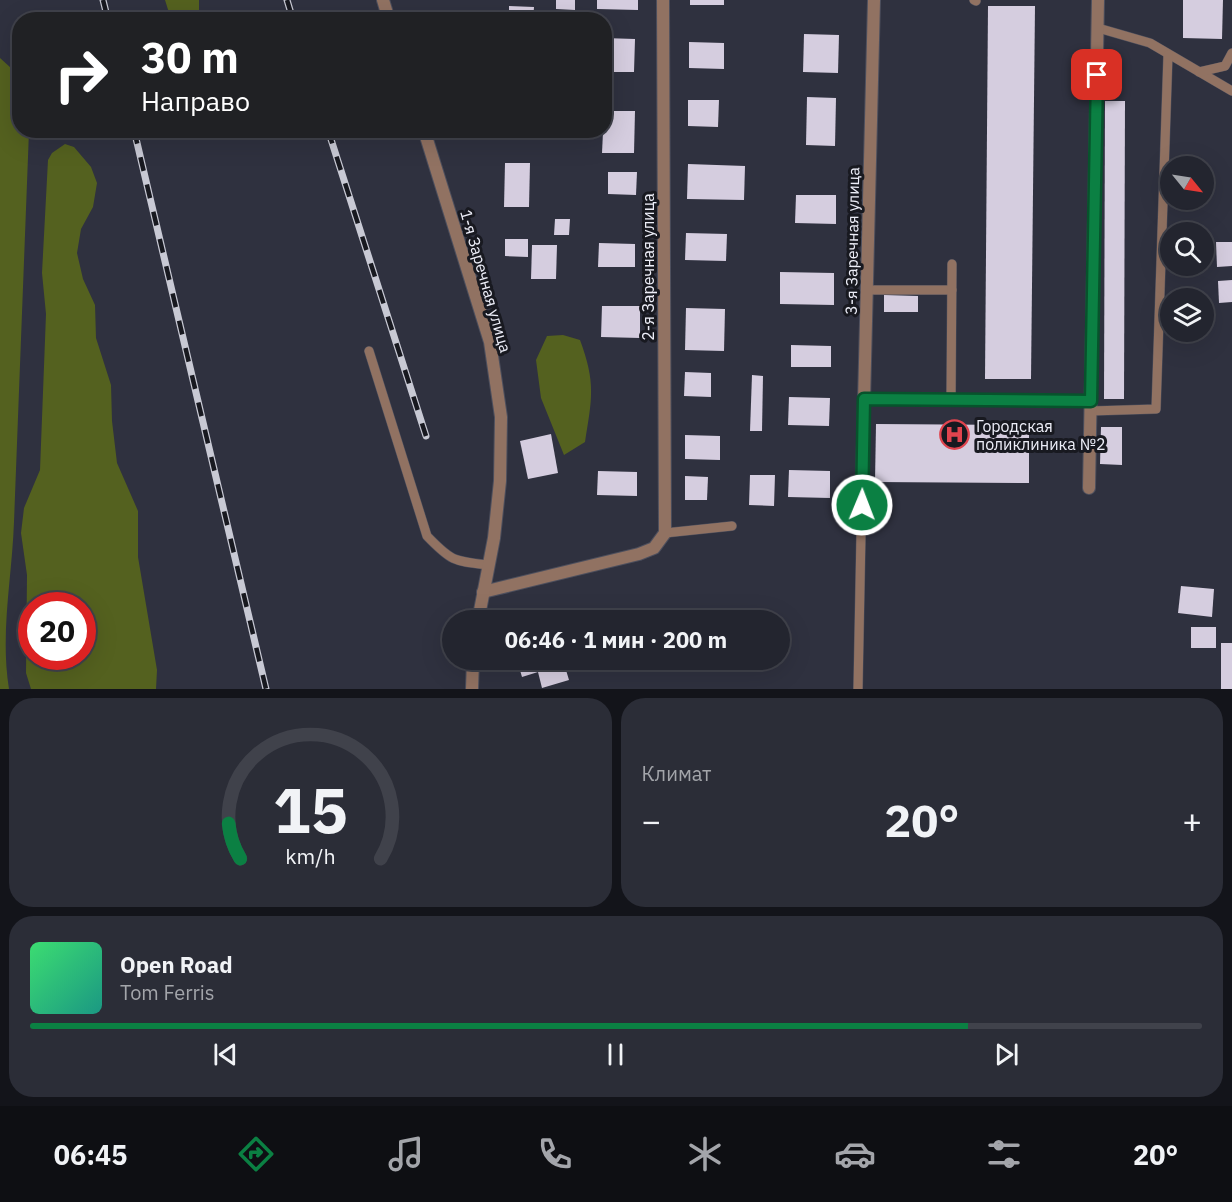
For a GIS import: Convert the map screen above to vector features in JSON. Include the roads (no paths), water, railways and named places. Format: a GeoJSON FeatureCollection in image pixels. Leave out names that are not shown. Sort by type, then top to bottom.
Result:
{"type":"FeatureCollection","features":[{"type":"Feature","properties":{"kind":"street","name":"2-я Заречная улица"},"geometry":{"type":"LineString","coordinates":[[663,0],[665,533]]}},
{"type":"Feature","properties":{"kind":"street","name":"3-я Заречная улица"},"geometry":{"type":"LineString","coordinates":[[862,482],[874,0]]}},
{"type":"Feature","properties":{"kind":"street"},"geometry":{"type":"LineString","coordinates":[[1089,488],[1098,0]]}},
{"type":"Feature","properties":{"kind":"street","name":"1-я Заречная улица"},"geometry":{"type":"LineString","coordinates":[[426,138],[490,342],[501,417],[500,481],[489,565],[480,610]]}},
{"type":"Feature","properties":{"kind":"street"},"geometry":{"type":"LineString","coordinates":[[483,592],[639,554],[654,548],[665,533]]}},
{"type":"Feature","properties":{"kind":"street"},"geometry":{"type":"LineString","coordinates":[[472,689],[473,670]]}},
{"type":"Feature","properties":{"kind":"lane"},"geometry":{"type":"LineString","coordinates":[[1098,28],[1150,43],[1168,56],[1232,90]]}},
{"type":"Feature","properties":{"kind":"lane"},"geometry":{"type":"LineString","coordinates":[[1199,72],[1225,66],[1232,53]]}},
{"type":"Feature","properties":{"kind":"lane"},"geometry":{"type":"LineString","coordinates":[[864,399],[951,400],[1156,409],[1168,56]]}},
{"type":"Feature","properties":{"kind":"lane"},"geometry":{"type":"LineString","coordinates":[[951,400],[952,264]]}},
{"type":"Feature","properties":{"kind":"lane"},"geometry":{"type":"LineString","coordinates":[[867,290],[952,290]]}},
{"type":"Feature","properties":{"kind":"lane"},"geometry":{"type":"LineString","coordinates":[[369,351],[427,536],[445,555],[460,562],[489,565]]}},
{"type":"Feature","properties":{"kind":"lane"},"geometry":{"type":"LineString","coordinates":[[858,689],[862,482]]}},
{"type":"Feature","properties":{"kind":"lane"},"geometry":{"type":"LineString","coordinates":[[665,533],[732,526]]}},
{"type":"Feature","properties":{"kind":"railway"},"geometry":{"type":"LineString","coordinates":[[103,0],[106,12]]}},
{"type":"Feature","properties":{"kind":"railway"},"geometry":{"type":"LineString","coordinates":[[287,0],[291,12]]}},
{"type":"Feature","properties":{"kind":"railway"},"geometry":{"type":"LineString","coordinates":[[136,138],[266,689]]}},
{"type":"Feature","properties":{"kind":"railway"},"geometry":{"type":"LineString","coordinates":[[331,138],[426,436]]}},
{"type":"Feature","properties":{"kind":"place","name":"Городская поликлиника №2"},"geometry":{"type":"Point","coordinates":[955,435]}}]}
